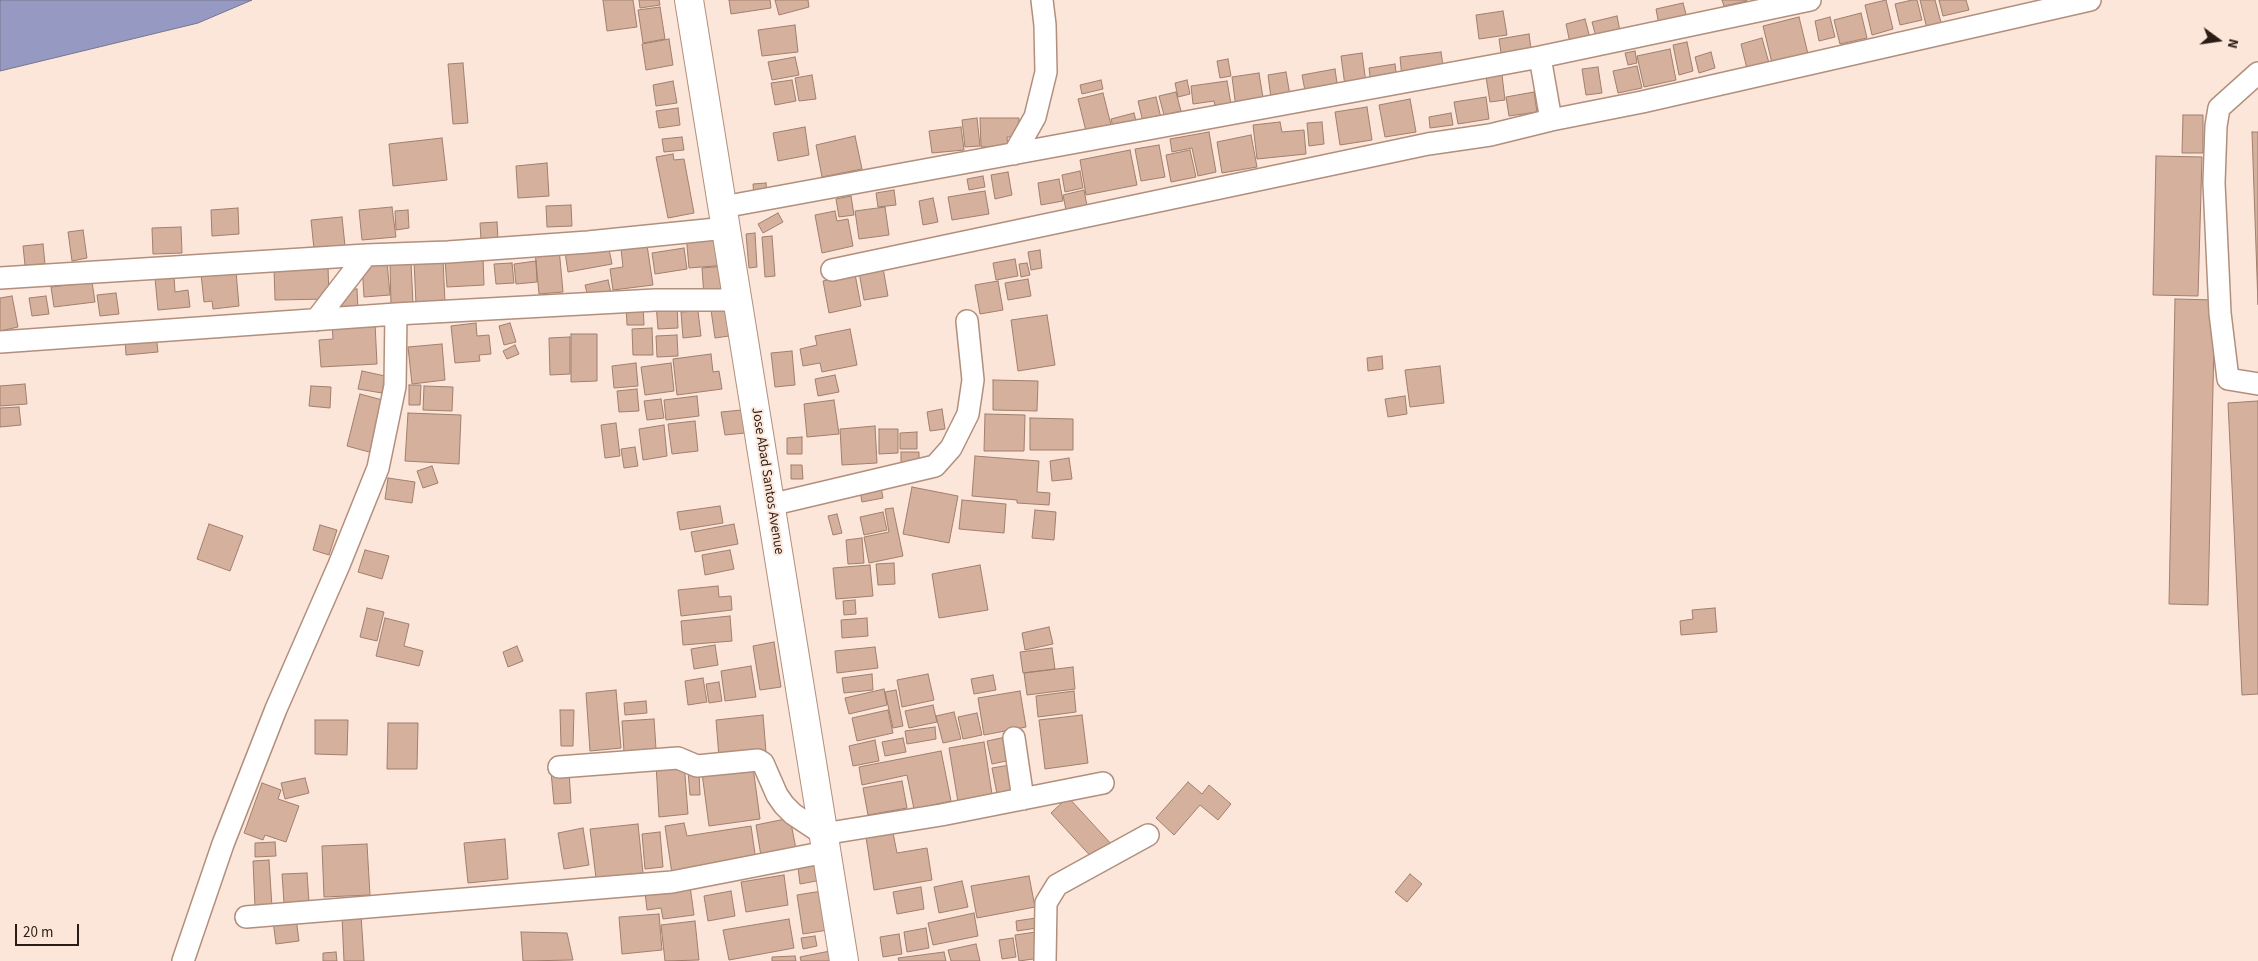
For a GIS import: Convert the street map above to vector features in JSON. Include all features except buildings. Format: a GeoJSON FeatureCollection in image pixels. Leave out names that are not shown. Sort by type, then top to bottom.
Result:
{"type":"FeatureCollection","features":[{"type":"Feature","properties":{"kind":"highway","name":"Jose Abad Santos Avenue"},"geometry":{"type":"LineString","coordinates":[[690,0],[844,961]]}},
{"type":"Feature","properties":{"kind":"street"},"geometry":{"type":"LineString","coordinates":[[1014,154],[1035,117],[1046,72],[1045,24],[1042,0]]}},
{"type":"Feature","properties":{"kind":"street"},"geometry":{"type":"LineString","coordinates":[[0,278],[588,242],[725,218],[1014,154],[1540,57],[1810,0]]}},
{"type":"Feature","properties":{"kind":"street"},"geometry":{"type":"LineString","coordinates":[[832,270],[1428,144],[1490,136],[1551,120],[1642,102],[2090,0]]}},
{"type":"Feature","properties":{"kind":"street"},"geometry":{"type":"LineString","coordinates":[[1540,57],[1551,120]]}},
{"type":"Feature","properties":{"kind":"street"},"geometry":{"type":"LineString","coordinates":[[2258,73],[2219,108],[2216,126],[2214,183],[2220,313],[2228,379],[2258,384]]}},
{"type":"Feature","properties":{"kind":"street"},"geometry":{"type":"LineString","coordinates":[[316,320],[366,255]]}},
{"type":"Feature","properties":{"kind":"street"},"geometry":{"type":"LineString","coordinates":[[0,342],[396,314],[655,300],[739,300]]}},
{"type":"Feature","properties":{"kind":"street"},"geometry":{"type":"LineString","coordinates":[[183,961],[223,844],[276,709],[339,565],[378,468],[395,386],[396,314]]}},
{"type":"Feature","properties":{"kind":"street"},"geometry":{"type":"LineString","coordinates":[[770,505],[935,466],[951,448],[968,414],[973,380],[967,321]]}},
{"type":"Feature","properties":{"kind":"street"},"geometry":{"type":"LineString","coordinates":[[1014,738],[1023,799]]}},
{"type":"Feature","properties":{"kind":"street"},"geometry":{"type":"LineString","coordinates":[[559,768],[678,758],[697,766],[758,760],[763,763],[777,795],[784,805],[824,843]]}},
{"type":"Feature","properties":{"kind":"street"},"geometry":{"type":"LineString","coordinates":[[246,917],[672,882],[941,815],[1103,783]]}},
{"type":"Feature","properties":{"kind":"street"},"geometry":{"type":"LineString","coordinates":[[1045,961],[1046,904],[1057,885],[1148,835]]}},
{"type":"Feature","properties":{"kind":"water"},"geometry":{"type":"Polygon","coordinates":[[[0,0],[252,0],[198,23],[0,71],[0,0]]]}}]}
